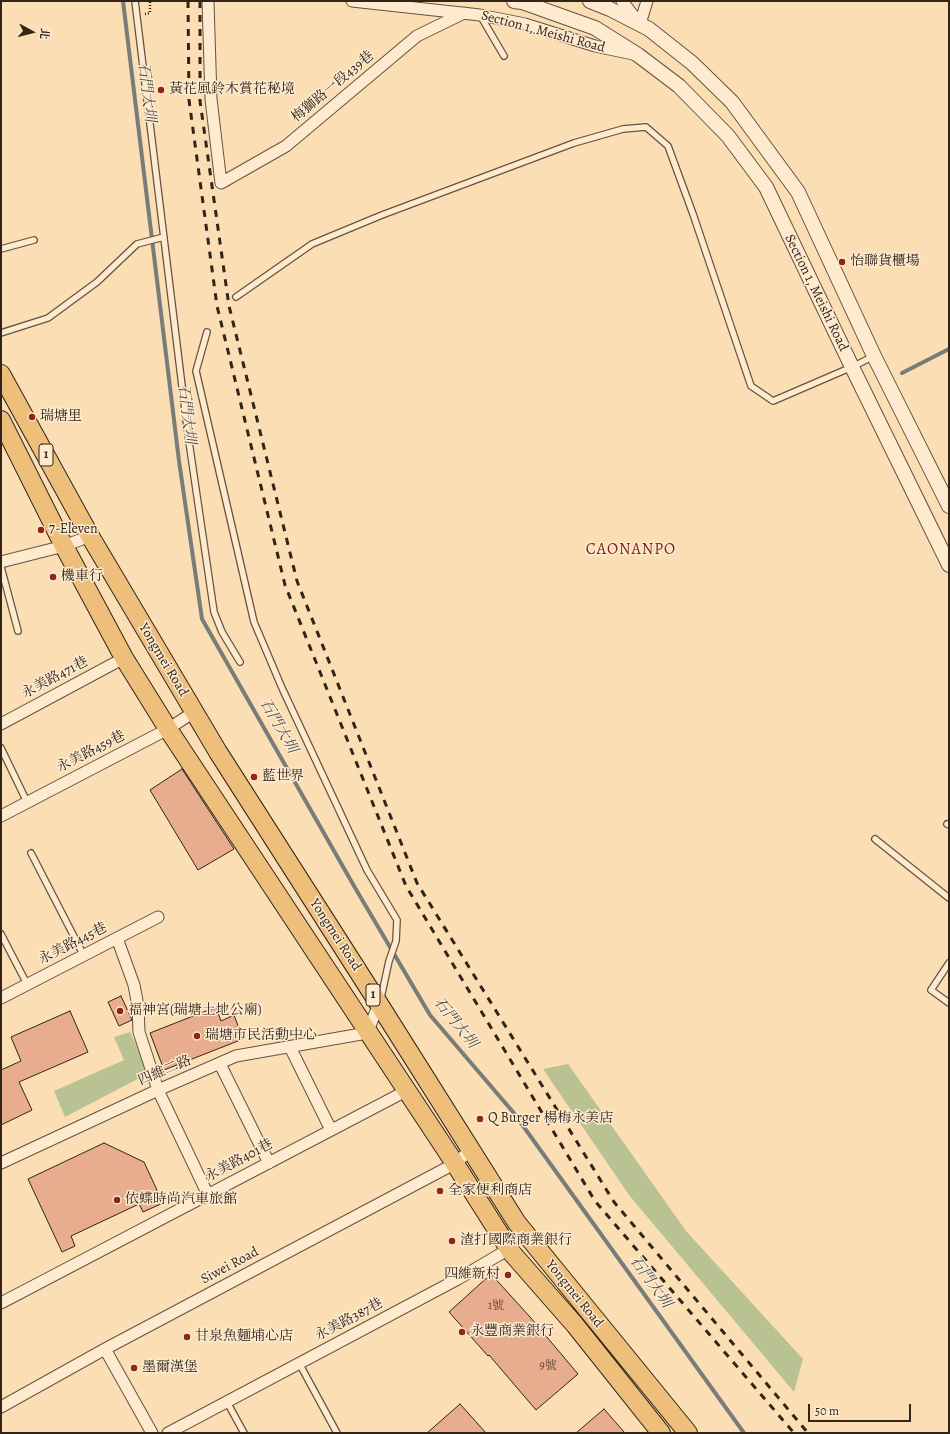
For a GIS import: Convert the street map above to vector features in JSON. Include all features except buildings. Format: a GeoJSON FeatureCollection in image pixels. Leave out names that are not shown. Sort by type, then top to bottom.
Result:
{"type":"FeatureCollection","features":[{"type":"Feature","properties":{"kind":"main road","name":"1"},"geometry":{"type":"LineString","coordinates":[[1,374],[90,536]]}},
{"type":"Feature","properties":{"kind":"main road","name":"1"},"geometry":{"type":"LineString","coordinates":[[1,420],[64,546]]}},
{"type":"Feature","properties":{"kind":"main road","name":"Yongmei Road"},"geometry":{"type":"LineString","coordinates":[[90,536],[218,752],[517,1223],[688,1433]]}},
{"type":"Feature","properties":{"kind":"main road","name":"Yongmei Road"},"geometry":{"type":"LineString","coordinates":[[64,546],[124,658],[168,729],[510,1250],[575,1325],[661,1433]]}},
{"type":"Feature","properties":{"kind":"street","name":"梅獅路一段439巷"},"geometry":{"type":"LineString","coordinates":[[208,1],[212,99],[221,183],[286,146],[418,36],[464,13]]}},
{"type":"Feature","properties":{"kind":"street","name":"Section 1, Meishi Road"},"geometry":{"type":"LineString","coordinates":[[352,1],[480,15],[525,24],[595,46],[638,55]]}},
{"type":"Feature","properties":{"kind":"street","name":"Section 1, Meishi Road"},"geometry":{"type":"LineString","coordinates":[[514,1],[522,2],[595,28],[638,55],[679,86],[728,136],[766,187],[852,368],[949,565]]}},
{"type":"Feature","properties":{"kind":"street","name":"Section 1, Meishi Road"},"geometry":{"type":"LineString","coordinates":[[590,1],[610,9],[649,29],[692,63],[732,102],[798,192],[874,356],[949,506]]}},
{"type":"Feature","properties":{"kind":"street","name":"Section 1, Meishi Road"},"geometry":{"type":"LineString","coordinates":[[622,1],[640,24]]}},
{"type":"Feature","properties":{"kind":"street"},"geometry":{"type":"LineString","coordinates":[[640,24],[647,1]]}},
{"type":"Feature","properties":{"kind":"street"},"geometry":{"type":"LineString","coordinates":[[1,562],[64,546],[90,536]]}},
{"type":"Feature","properties":{"kind":"street","name":"永美路471巷"},"geometry":{"type":"LineString","coordinates":[[1,724],[124,658]]}},
{"type":"Feature","properties":{"kind":"street","name":"永美路459巷"},"geometry":{"type":"LineString","coordinates":[[1,816],[168,729],[194,712]]}},
{"type":"Feature","properties":{"kind":"street","name":"永美路445巷"},"geometry":{"type":"LineString","coordinates":[[1,998],[158,918]]}},
{"type":"Feature","properties":{"kind":"street"},"geometry":{"type":"LineString","coordinates":[[117,938],[134,985],[138,1006],[139,1032],[158,1090],[208,1195]]}},
{"type":"Feature","properties":{"kind":"street"},"geometry":{"type":"LineString","coordinates":[[367,1033],[379,1004]]}},
{"type":"Feature","properties":{"kind":"street","name":"四維二路"},"geometry":{"type":"LineString","coordinates":[[1,1163],[158,1090],[236,1056],[367,1033]]}},
{"type":"Feature","properties":{"kind":"street"},"geometry":{"type":"LineString","coordinates":[[290,1047],[331,1130]]}},
{"type":"Feature","properties":{"kind":"street"},"geometry":{"type":"LineString","coordinates":[[220,1064],[269,1163]]}},
{"type":"Feature","properties":{"kind":"street","name":"永美路401巷"},"geometry":{"type":"LineString","coordinates":[[1,1303],[406,1091]]}},
{"type":"Feature","properties":{"kind":"street","name":"Siwei Road"},"geometry":{"type":"LineString","coordinates":[[1,1407],[105,1349],[454,1164],[471,1150]]}},
{"type":"Feature","properties":{"kind":"street","name":"永美路387巷"},"geometry":{"type":"LineString","coordinates":[[168,1433],[458,1280],[510,1250]]}},
{"type":"Feature","properties":{"kind":"street"},"geometry":{"type":"LineString","coordinates":[[105,1349],[152,1433]]}},
{"type":"Feature","properties":{"kind":"lane"},"geometry":{"type":"LineString","coordinates":[[135,1],[161,238],[214,612],[222,632],[240,662]]}},
{"type":"Feature","properties":{"kind":"lane"},"geometry":{"type":"LineString","coordinates":[[480,15],[504,56]]}},
{"type":"Feature","properties":{"kind":"lane"},"geometry":{"type":"LineString","coordinates":[[236,298],[312,244],[382,215],[574,142],[624,129],[646,127],[668,146],[693,214],[751,386],[773,401],[852,368],[874,356]]}},
{"type":"Feature","properties":{"kind":"lane"},"geometry":{"type":"LineString","coordinates":[[1,333],[48,318],[97,282],[137,244],[161,238]]}},
{"type":"Feature","properties":{"kind":"lane"},"geometry":{"type":"LineString","coordinates":[[1,249],[34,240]]}},
{"type":"Feature","properties":{"kind":"lane"},"geometry":{"type":"LineString","coordinates":[[207,332],[196,371],[254,622],[282,688],[366,870],[396,920],[396,942],[389,961],[379,1004]]}},
{"type":"Feature","properties":{"kind":"lane"},"geometry":{"type":"LineString","coordinates":[[1,567],[18,631]]}},
{"type":"Feature","properties":{"kind":"lane"},"geometry":{"type":"LineString","coordinates":[[1,748],[27,802]]}},
{"type":"Feature","properties":{"kind":"lane"},"geometry":{"type":"LineString","coordinates":[[875,839],[949,898]]}},
{"type":"Feature","properties":{"kind":"lane"},"geometry":{"type":"LineString","coordinates":[[31,853],[84,956]]}},
{"type":"Feature","properties":{"kind":"lane"},"geometry":{"type":"LineString","coordinates":[[1,934],[27,984]]}},
{"type":"Feature","properties":{"kind":"lane"},"geometry":{"type":"LineString","coordinates":[[949,964],[931,990],[949,1002]]}},
{"type":"Feature","properties":{"kind":"lane"},"geometry":{"type":"LineString","coordinates":[[299,1364],[337,1433]]}},
{"type":"Feature","properties":{"kind":"lane"},"geometry":{"type":"LineString","coordinates":[[227,1402],[244,1433]]}},
{"type":"Feature","properties":{"kind":"green space"},"geometry":{"type":"Polygon","coordinates":[[[130,1032],[149,1073],[65,1117],[54,1091],[124,1060],[114,1037],[130,1032]]]}},
{"type":"Feature","properties":{"kind":"green space"},"geometry":{"type":"Polygon","coordinates":[[[568,1064],[686,1231],[803,1359],[794,1392],[629,1195],[543,1069],[568,1064]]]}},
{"type":"Feature","properties":{"kind":"waterway","name":"石門大圳"},"geometry":{"type":"LineString","coordinates":[[123,1],[179,461],[202,619],[354,886],[430,1015],[513,1112],[744,1433]]}},
{"type":"Feature","properties":{"kind":"waterway"},"geometry":{"type":"LineString","coordinates":[[902,373],[949,349]]}},
{"type":"Feature","properties":{"kind":"railway"},"geometry":{"type":"LineString","coordinates":[[188,1],[189,100],[217,306],[285,585],[406,886],[595,1201],[794,1433]]}},
{"type":"Feature","properties":{"kind":"railway"},"geometry":{"type":"LineString","coordinates":[[200,1],[200,101],[229,306],[297,581],[417,883],[614,1202],[808,1433]]}},
{"type":"Feature","properties":{"kind":"place","name":"黃花風鈴木賞花秘境"},"geometry":{"type":"Point","coordinates":[161,90]}},
{"type":"Feature","properties":{"kind":"place","name":"怡聯貨櫃場"},"geometry":{"type":"Point","coordinates":[842,262]}},
{"type":"Feature","properties":{"kind":"place","name":"瑞塘里"},"geometry":{"type":"Point","coordinates":[32,417]}},
{"type":"Feature","properties":{"kind":"place","name":"7-Eleven"},"geometry":{"type":"Point","coordinates":[41,530]}},
{"type":"Feature","properties":{"kind":"place","name":"機車行"},"geometry":{"type":"Point","coordinates":[53,577]}},
{"type":"Feature","properties":{"kind":"place","name":"藍世界"},"geometry":{"type":"Point","coordinates":[254,777]}},
{"type":"Feature","properties":{"kind":"place","name":"福神宮(瑞塘土地公廟)"},"geometry":{"type":"Point","coordinates":[120,1011]}},
{"type":"Feature","properties":{"kind":"place","name":"瑞塘市民活動中心"},"geometry":{"type":"Point","coordinates":[197,1036]}},
{"type":"Feature","properties":{"kind":"place","name":"Q Burger 楊梅永美店"},"geometry":{"type":"Point","coordinates":[480,1119]}},
{"type":"Feature","properties":{"kind":"place","name":"全家便利商店"},"geometry":{"type":"Point","coordinates":[440,1191]}},
{"type":"Feature","properties":{"kind":"place","name":"依蝶時尚汽車旅館"},"geometry":{"type":"Point","coordinates":[117,1200]}},
{"type":"Feature","properties":{"kind":"place","name":"渣打國際商業銀行"},"geometry":{"type":"Point","coordinates":[452,1241]}},
{"type":"Feature","properties":{"kind":"place","name":"四維新村"},"geometry":{"type":"Point","coordinates":[508,1275]}},
{"type":"Feature","properties":{"kind":"place","name":"永豐商業銀行"},"geometry":{"type":"Point","coordinates":[462,1332]}},
{"type":"Feature","properties":{"kind":"place","name":"甘泉魚麵埔心店"},"geometry":{"type":"Point","coordinates":[187,1337]}},
{"type":"Feature","properties":{"kind":"place","name":"墨爾漢堡"},"geometry":{"type":"Point","coordinates":[134,1368]}},
{"type":"Feature","properties":{"kind":"district","name":"CAONANPO"},"geometry":{"type":"Point","coordinates":[631,550]}}]}
